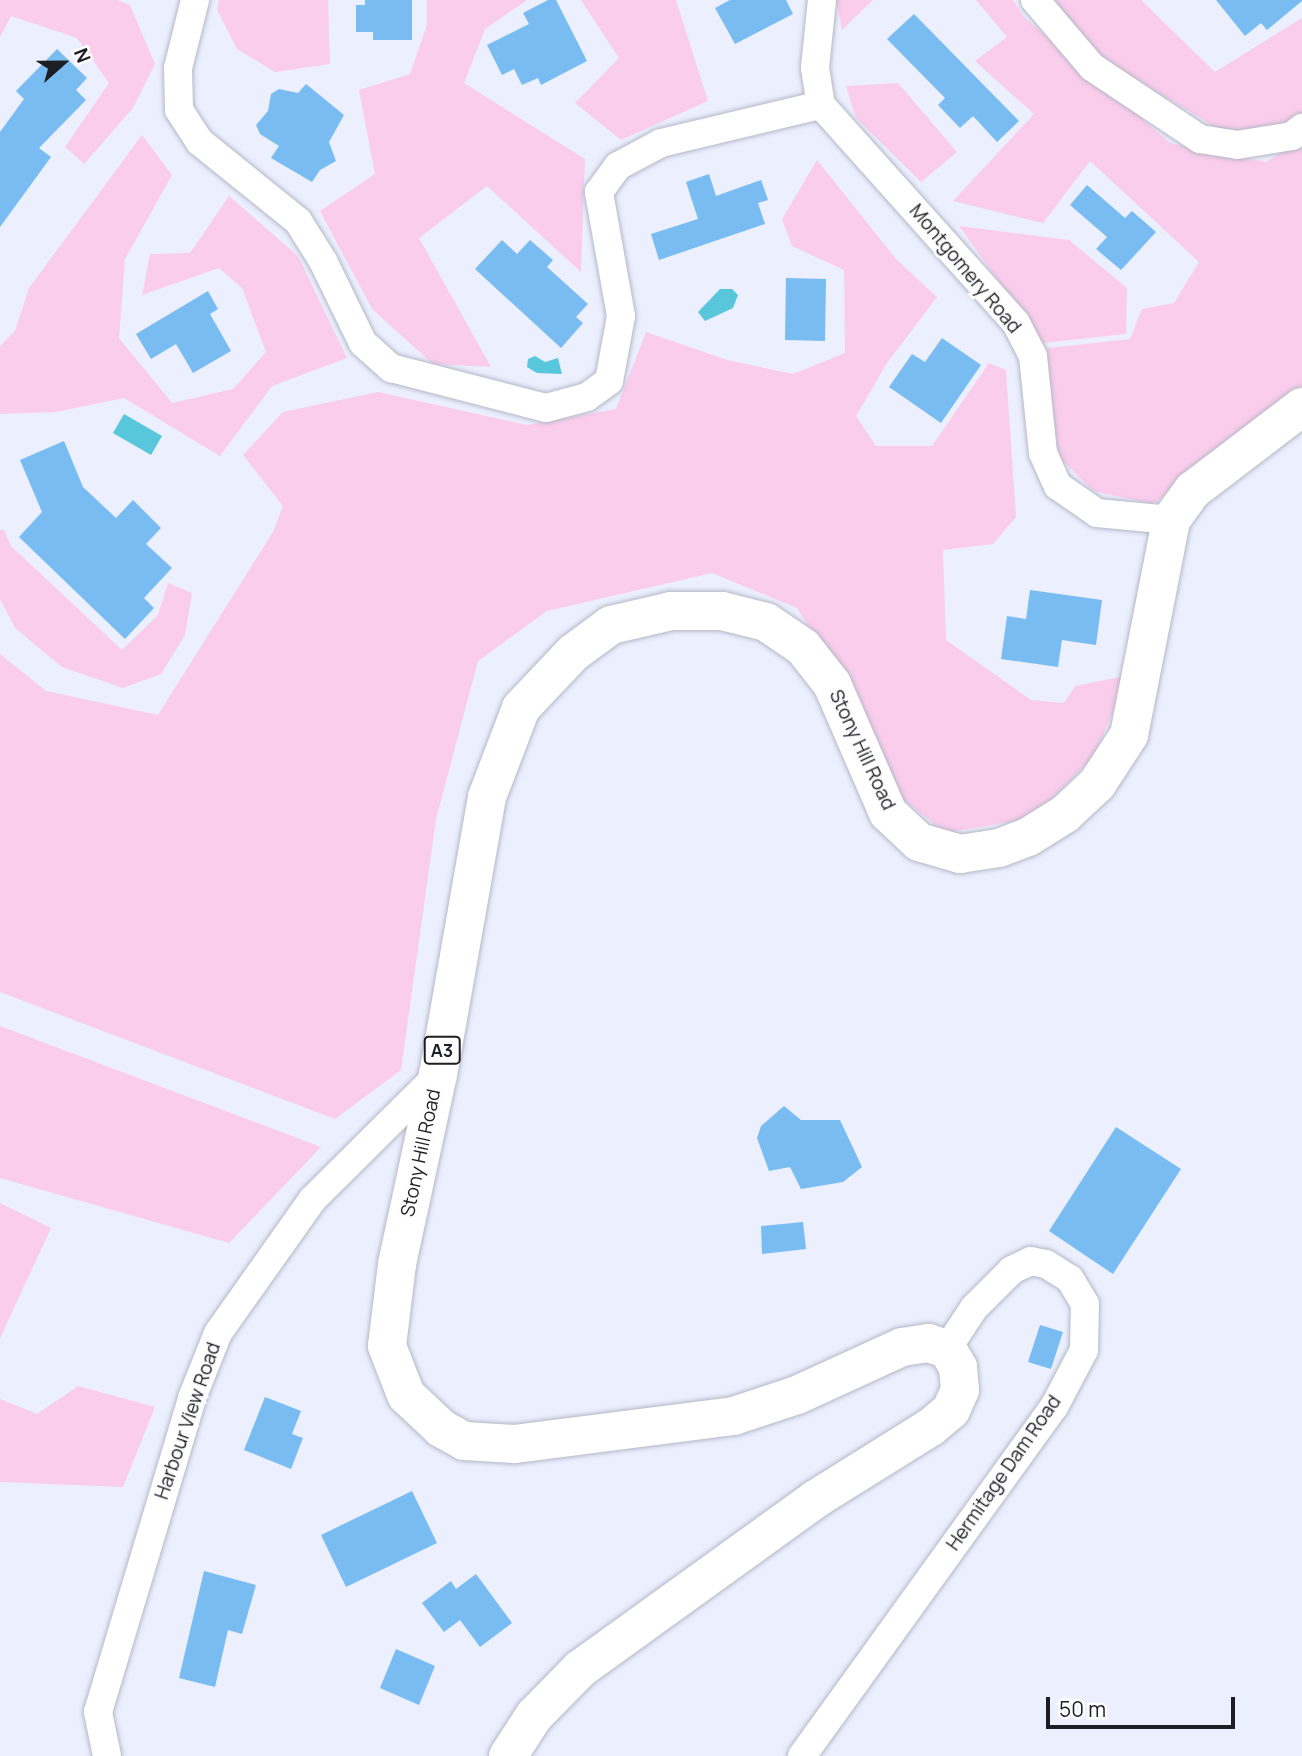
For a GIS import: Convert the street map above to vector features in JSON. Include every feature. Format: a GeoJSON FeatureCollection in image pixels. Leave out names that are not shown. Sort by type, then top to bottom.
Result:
{"type":"FeatureCollection","features":[{"type":"Feature","properties":{"kind":"main road","name":"Stony Hill Road"},"geometry":{"type":"LineString","coordinates":[[947,1349],[928,1343],[902,1347],[797,1395],[734,1416],[514,1444],[464,1441],[441,1427],[406,1395],[387,1346],[397,1264],[438,1075],[487,797],[521,708],[573,653],[611,625],[671,611],[722,611],[766,622],[803,647],[832,684],[888,813],[919,842],[960,854],[999,848],[1028,837],[1065,814],[1097,784],[1129,735],[1171,520],[1193,490],[1302,407]]}},
{"type":"Feature","properties":{"kind":"main road"},"geometry":{"type":"LineString","coordinates":[[509,1756],[534,1716],[580,1669],[803,1507],[931,1427],[951,1410],[960,1390],[958,1367],[947,1349]]}},
{"type":"Feature","properties":{"kind":"street"},"geometry":{"type":"LineString","coordinates":[[195,0],[178,68],[179,110],[200,142],[298,221],[323,261],[363,343],[391,368],[546,408],[587,397],[608,381],[621,316],[599,192],[618,166],[661,143],[821,105],[815,68],[822,0]]}},
{"type":"Feature","properties":{"kind":"street"},"geometry":{"type":"LineString","coordinates":[[1035,0],[1092,67],[1200,139],[1237,145],[1292,136],[1302,128]]}},
{"type":"Feature","properties":{"kind":"street","name":"Montgomery Road"},"geometry":{"type":"LineString","coordinates":[[821,105],[1016,323],[1033,356],[1043,453],[1058,486],[1097,513],[1171,520]]}},
{"type":"Feature","properties":{"kind":"street","name":"Harbour View Road"},"geometry":{"type":"LineString","coordinates":[[107,1756],[98,1712],[192,1398],[218,1333],[313,1199],[438,1075]]}},
{"type":"Feature","properties":{"kind":"street","name":"Hermitage Dam Road"},"geometry":{"type":"LineString","coordinates":[[802,1756],[1054,1407],[1084,1350],[1088,1332],[1085,1304],[1070,1279],[1046,1264],[1031,1261],[1012,1270],[974,1308],[947,1349]]}},
{"type":"Feature","properties":{"kind":"shaded area"},"geometry":{"type":"Polygon","coordinates":[[[0,0],[118,0],[130,5],[155,64],[133,108],[84,164],[65,147],[109,83],[77,38],[11,16],[0,37],[0,0]]]}},
{"type":"Feature","properties":{"kind":"shaded area"},"geometry":{"type":"Polygon","coordinates":[[[219,0],[328,0],[330,64],[275,72],[237,49],[217,10],[219,0]]]}},
{"type":"Feature","properties":{"kind":"shaded area"},"geometry":{"type":"Polygon","coordinates":[[[427,0],[527,0],[485,29],[464,83],[585,159],[581,272],[487,186],[419,238],[491,367],[433,364],[372,309],[320,211],[375,174],[359,90],[410,74],[427,25],[427,0]]]}},
{"type":"Feature","properties":{"kind":"shaded area"},"geometry":{"type":"Polygon","coordinates":[[[581,0],[676,0],[708,101],[621,140],[575,103],[619,58],[581,0]]]}},
{"type":"Feature","properties":{"kind":"shaded area"},"geometry":{"type":"Polygon","coordinates":[[[836,0],[873,0],[842,30],[836,0]]]}},
{"type":"Feature","properties":{"kind":"shaded area"},"geometry":{"type":"Polygon","coordinates":[[[976,0],[1013,0],[1024,17],[1170,143],[1266,162],[1302,140],[1302,388],[1153,504],[1093,491],[1060,458],[1039,349],[1130,339],[1142,309],[1174,303],[1199,262],[1090,161],[1043,223],[953,201],[1034,114],[975,61],[1007,37],[976,0]]]}},
{"type":"Feature","properties":{"kind":"shaded area"},"geometry":{"type":"Polygon","coordinates":[[[1051,0],[1141,0],[1215,72],[1302,18],[1302,114],[1285,126],[1228,135],[1100,57],[1051,0]]]}},
{"type":"Feature","properties":{"kind":"shaded area"},"geometry":{"type":"Polygon","coordinates":[[[898,83],[957,152],[921,182],[856,118],[846,86],[898,83]]]}},
{"type":"Feature","properties":{"kind":"shaded area"},"geometry":{"type":"Polygon","coordinates":[[[142,135],[172,175],[125,259],[119,338],[172,403],[233,389],[266,352],[242,288],[219,268],[142,295],[150,254],[190,253],[229,196],[298,256],[347,358],[272,386],[220,456],[124,398],[55,412],[0,414],[0,346],[15,331],[29,288],[142,135]]]}},
{"type":"Feature","properties":{"kind":"shaded area"},"geometry":{"type":"Polygon","coordinates":[[[817,160],[896,259],[937,297],[887,363],[856,416],[876,446],[932,446],[989,363],[1006,370],[1016,517],[993,544],[943,550],[946,640],[1031,700],[1064,703],[1075,686],[1129,675],[1094,756],[1033,818],[945,833],[903,799],[865,717],[797,608],[712,573],[547,611],[478,661],[436,819],[401,1070],[335,1119],[0,992],[0,654],[46,691],[158,715],[273,532],[283,506],[243,455],[283,412],[378,392],[527,425],[616,409],[646,332],[727,360],[793,374],[845,353],[844,270],[792,246],[782,219],[817,160]]]}},
{"type":"Feature","properties":{"kind":"shaded area"},"geometry":{"type":"Polygon","coordinates":[[[959,226],[1069,240],[1127,288],[1126,334],[1043,343],[959,226]]]}},
{"type":"Feature","properties":{"kind":"shaded area"},"geometry":{"type":"Polygon","coordinates":[[[0,530],[4,530],[11,546],[122,650],[158,615],[168,583],[192,593],[185,635],[161,674],[123,688],[62,667],[15,628],[0,599],[0,530]]]}},
{"type":"Feature","properties":{"kind":"shaded area"},"geometry":{"type":"Polygon","coordinates":[[[0,1026],[321,1147],[229,1243],[0,1178],[0,1026]]]}},
{"type":"Feature","properties":{"kind":"shaded area"},"geometry":{"type":"Polygon","coordinates":[[[0,1203],[51,1228],[0,1338],[0,1203]]]}},
{"type":"Feature","properties":{"kind":"shaded area"},"geometry":{"type":"Polygon","coordinates":[[[78,1386],[155,1407],[123,1487],[0,1482],[0,1399],[37,1414],[78,1386]]]}},
{"type":"Feature","properties":{"kind":"water"},"geometry":{"type":"Polygon","coordinates":[[[720,289],[732,289],[738,295],[733,308],[705,321],[698,312],[720,289]]]}},
{"type":"Feature","properties":{"kind":"water"},"geometry":{"type":"Polygon","coordinates":[[[535,356],[545,362],[558,358],[562,374],[537,373],[527,367],[528,359],[535,356]]]}},
{"type":"Feature","properties":{"kind":"water"},"geometry":{"type":"Polygon","coordinates":[[[124,414],[162,436],[151,455],[113,433],[124,414]]]}},
{"type":"Feature","properties":{"kind":"building"},"geometry":{"type":"Polygon","coordinates":[[[365,0],[412,0],[412,40],[373,40],[373,32],[356,32],[356,5],[365,5],[365,0]]]}},
{"type":"Feature","properties":{"kind":"building"},"geometry":{"type":"Polygon","coordinates":[[[548,0],[556,0],[587,61],[541,85],[538,78],[522,85],[514,69],[502,75],[487,45],[529,24],[523,13],[548,0]]]}},
{"type":"Feature","properties":{"kind":"building"},"geometry":{"type":"Polygon","coordinates":[[[730,0],[786,0],[793,14],[735,44],[715,8],[730,0]]]}},
{"type":"Feature","properties":{"kind":"building"},"geometry":{"type":"Polygon","coordinates":[[[1216,0],[1302,1],[1267,30],[1261,23],[1245,36],[1216,0]]]}},
{"type":"Feature","properties":{"kind":"building"},"geometry":{"type":"Polygon","coordinates":[[[914,14],[1019,121],[997,142],[973,116],[960,128],[938,105],[945,98],[887,39],[914,14]]]}},
{"type":"Feature","properties":{"kind":"building"},"geometry":{"type":"Polygon","coordinates":[[[57,49],[87,78],[76,90],[86,100],[39,148],[51,157],[0,227],[0,132],[24,99],[16,91],[57,49]]]}},
{"type":"Feature","properties":{"kind":"building"},"geometry":{"type":"Polygon","coordinates":[[[306,84],[344,115],[329,142],[336,161],[320,170],[312,182],[271,158],[279,146],[260,134],[256,125],[268,111],[271,94],[279,89],[298,93],[306,84]]]}},
{"type":"Feature","properties":{"kind":"building"},"geometry":{"type":"Polygon","coordinates":[[[709,174],[716,196],[761,180],[768,200],[758,203],[765,224],[659,260],[651,234],[698,219],[686,182],[709,174]]]}},
{"type":"Feature","properties":{"kind":"building"},"geometry":{"type":"Polygon","coordinates":[[[1087,185],[1125,218],[1132,211],[1156,232],[1121,270],[1096,249],[1107,237],[1070,205],[1087,185]]]}},
{"type":"Feature","properties":{"kind":"building"},"geometry":{"type":"Polygon","coordinates":[[[502,240],[517,254],[530,240],[553,260],[547,267],[588,304],[576,317],[583,323],[561,348],[475,269],[502,240]]]}},
{"type":"Feature","properties":{"kind":"building"},"geometry":{"type":"Polygon","coordinates":[[[786,278],[826,279],[825,341],[785,340],[786,278]]]}},
{"type":"Feature","properties":{"kind":"building"},"geometry":{"type":"Polygon","coordinates":[[[208,291],[218,309],[210,314],[231,351],[193,373],[176,344],[151,359],[136,334],[208,291]]]}},
{"type":"Feature","properties":{"kind":"building"},"geometry":{"type":"Polygon","coordinates":[[[942,338],[981,365],[941,423],[889,387],[912,354],[925,362],[942,338]]]}},
{"type":"Feature","properties":{"kind":"building"},"geometry":{"type":"Polygon","coordinates":[[[64,441],[83,487],[116,518],[133,500],[161,528],[146,544],[172,568],[144,598],[154,608],[125,639],[19,537],[42,512],[20,460],[64,441]]]}},
{"type":"Feature","properties":{"kind":"building"},"geometry":{"type":"Polygon","coordinates":[[[1030,590],[1102,600],[1096,645],[1062,640],[1058,667],[1001,659],[1007,616],[1026,619],[1030,590]]]}},
{"type":"Feature","properties":{"kind":"building"},"geometry":{"type":"Polygon","coordinates":[[[784,1106],[801,1120],[840,1120],[862,1167],[843,1182],[801,1189],[790,1167],[769,1171],[757,1138],[761,1126],[784,1106]]]}},
{"type":"Feature","properties":{"kind":"building"},"geometry":{"type":"Polygon","coordinates":[[[1116,1127],[1181,1169],[1113,1274],[1049,1231],[1116,1127]]]}},
{"type":"Feature","properties":{"kind":"building"},"geometry":{"type":"Polygon","coordinates":[[[803,1222],[806,1249],[762,1254],[761,1226],[803,1222]]]}},
{"type":"Feature","properties":{"kind":"building"},"geometry":{"type":"Polygon","coordinates":[[[1040,1325],[1063,1332],[1051,1369],[1028,1362],[1040,1325]]]}},
{"type":"Feature","properties":{"kind":"building"},"geometry":{"type":"Polygon","coordinates":[[[265,1397],[301,1411],[292,1434],[303,1438],[291,1469],[244,1450],[265,1397]]]}},
{"type":"Feature","properties":{"kind":"building"},"geometry":{"type":"Polygon","coordinates":[[[412,1491],[437,1543],[346,1587],[321,1535],[412,1491]]]}},
{"type":"Feature","properties":{"kind":"building"},"geometry":{"type":"Polygon","coordinates":[[[204,1571],[256,1585],[242,1634],[228,1630],[215,1687],[179,1678],[204,1571]]]}},
{"type":"Feature","properties":{"kind":"building"},"geometry":{"type":"Polygon","coordinates":[[[476,1574],[512,1623],[480,1647],[460,1620],[444,1632],[422,1603],[451,1581],[456,1589],[476,1574]]]}},
{"type":"Feature","properties":{"kind":"building"},"geometry":{"type":"Polygon","coordinates":[[[396,1649],[435,1666],[419,1705],[380,1688],[396,1649]]]}}]}
